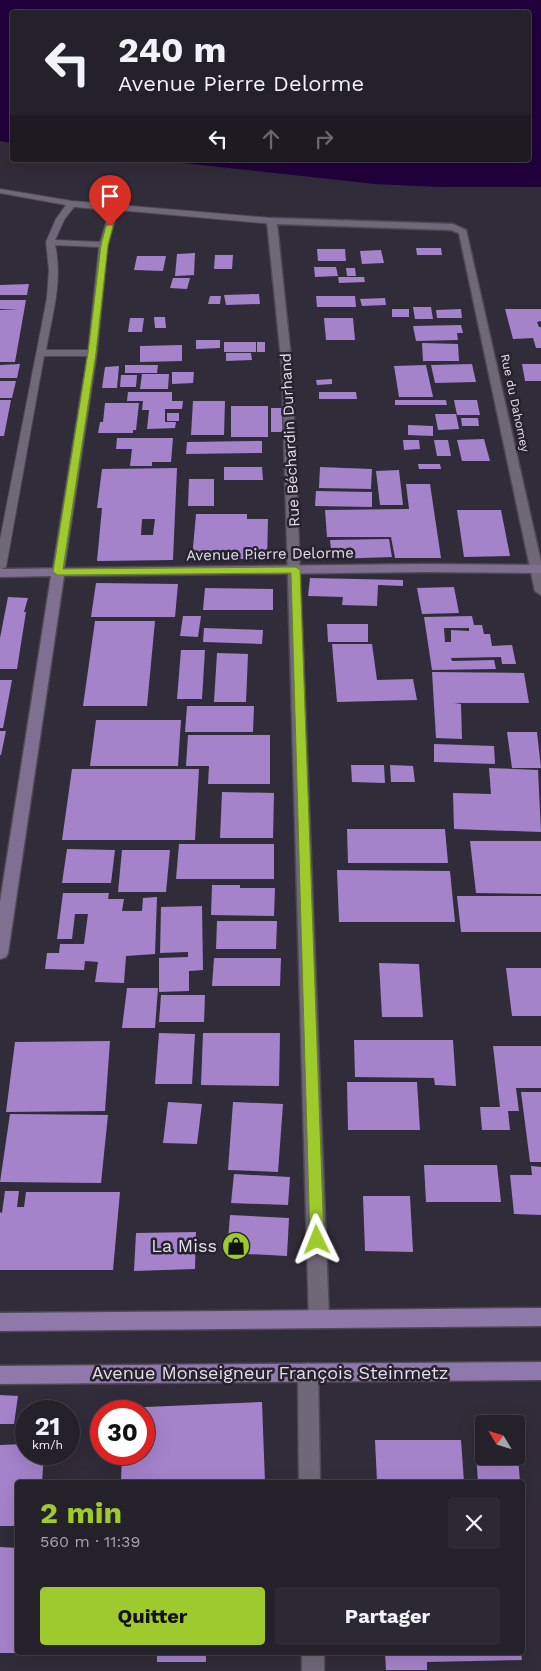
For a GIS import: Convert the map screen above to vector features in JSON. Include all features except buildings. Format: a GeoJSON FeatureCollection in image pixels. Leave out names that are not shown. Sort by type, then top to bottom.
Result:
{"type":"FeatureCollection","features":[{"type":"Feature","properties":{"kind":"main road","name":"Avenue Pierre Delorme"},"geometry":{"type":"LineString","coordinates":[[0,573],[539,569]]}},
{"type":"Feature","properties":{"kind":"main road"},"geometry":{"type":"LineString","coordinates":[[0,953],[58,572]]}},
{"type":"Feature","properties":{"kind":"main road"},"geometry":{"type":"LineString","coordinates":[[0,1322],[541,1317]]}},
{"type":"Feature","properties":{"kind":"main road","name":"Avenue Monseigneur François Steinmetz"},"geometry":{"type":"LineString","coordinates":[[0,1376],[541,1371]]}},
{"type":"Feature","properties":{"kind":"street","name":"Rue du Dahomey"},"geometry":{"type":"LineString","coordinates":[[272,221],[453,227],[463,232],[539,569],[541,591]]}},
{"type":"Feature","properties":{"kind":"street","name":"Rue Béchardin Durhand"},"geometry":{"type":"LineString","coordinates":[[272,221],[288,368],[319,1319]]}},
{"type":"Feature","properties":{"kind":"street"},"geometry":{"type":"LineString","coordinates":[[308,1372],[310,1480]]}},
{"type":"Feature","properties":{"kind":"street"},"geometry":{"type":"LineString","coordinates":[[313,1655],[313,1671]]}},
{"type":"Feature","properties":{"kind":"lane"},"geometry":{"type":"LineString","coordinates":[[0,191],[72,204],[272,221]]}},
{"type":"Feature","properties":{"kind":"lane"},"geometry":{"type":"LineString","coordinates":[[0,567],[23,456],[55,270],[55,257],[50,242],[60,219],[72,204]]}},
{"type":"Feature","properties":{"kind":"lane"},"geometry":{"type":"LineString","coordinates":[[58,572],[92,353],[104,245],[115,208]]}},
{"type":"Feature","properties":{"kind":"lane"},"geometry":{"type":"LineString","coordinates":[[50,242],[104,245]]}},
{"type":"Feature","properties":{"kind":"lane"},"geometry":{"type":"LineString","coordinates":[[40,353],[92,353]]}},
{"type":"Feature","properties":{"kind":"shaded area"},"geometry":{"type":"Polygon","coordinates":[[[0,0],[541,0],[541,187],[438,187],[375,184],[173,162],[531,162],[531,10],[10,10],[10,143],[0,141],[0,0]]]}},
{"type":"Feature","properties":{"kind":"place","name":"La Miss"},"geometry":{"type":"Point","coordinates":[236,1246]}},
{"type":"Feature","properties":{"kind":"route"},"geometry":{"type":"LineString","coordinates":[[110,226],[104,245],[92,353],[58,572],[296,570],[317,1240]]}}]}
